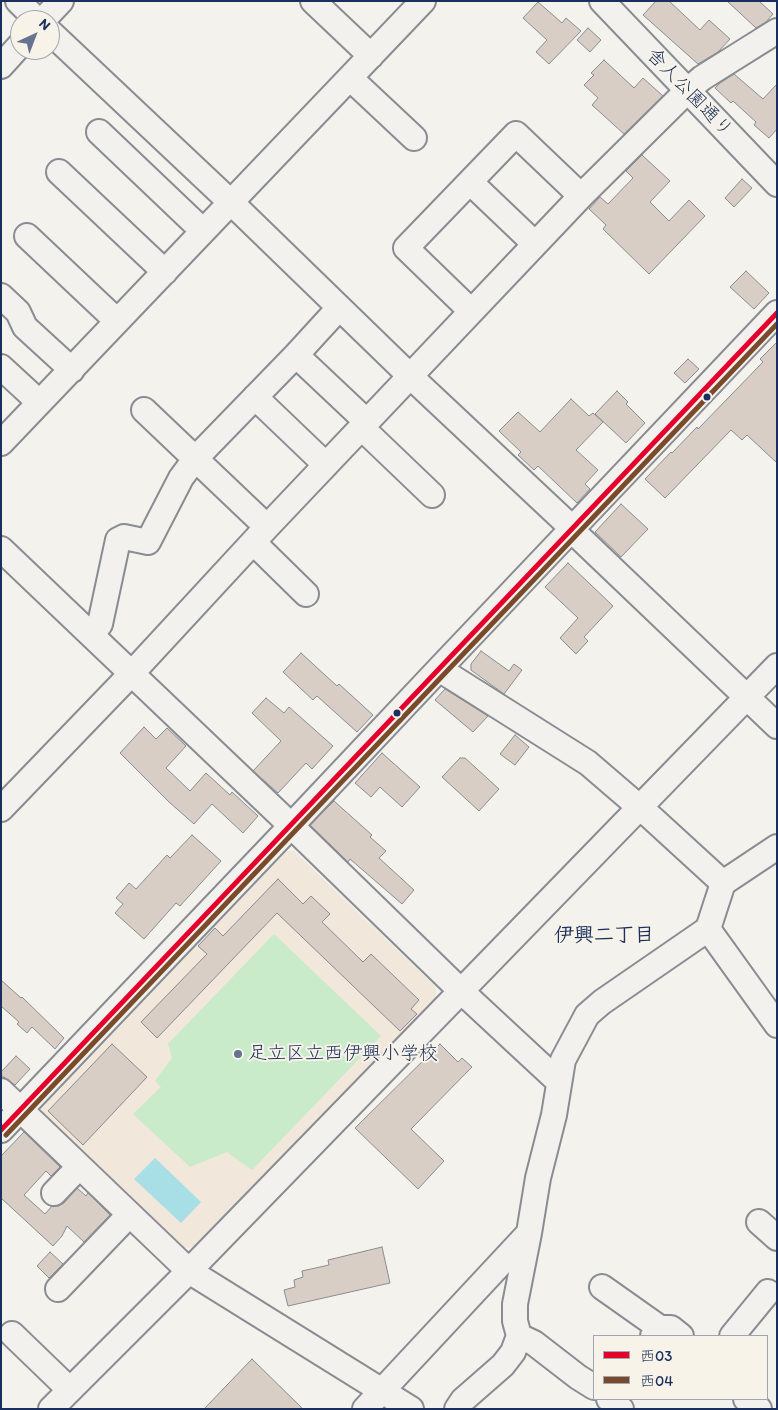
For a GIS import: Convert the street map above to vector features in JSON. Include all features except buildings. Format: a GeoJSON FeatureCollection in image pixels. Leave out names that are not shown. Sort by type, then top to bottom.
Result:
{"type":"FeatureCollection","features":[{"type":"Feature","properties":{"kind":"street"},"geometry":{"type":"LineString","coordinates":[[18,1],[27,10]]}},
{"type":"Feature","properties":{"kind":"street"},"geometry":{"type":"LineString","coordinates":[[313,1],[371,56]]}},
{"type":"Feature","properties":{"kind":"street"},"geometry":{"type":"LineString","coordinates":[[1,443],[422,1]]}},
{"type":"Feature","properties":{"kind":"street","name":"舎人公園通り"},"geometry":{"type":"LineString","coordinates":[[602,1],[777,184]]}},
{"type":"Feature","properties":{"kind":"street"},"geometry":{"type":"LineString","coordinates":[[1,809],[132,673],[260,534],[581,196],[702,78],[777,31]]}},
{"type":"Feature","properties":{"kind":"street"},"geometry":{"type":"LineString","coordinates":[[60,41],[572,528],[777,726]]}},
{"type":"Feature","properties":{"kind":"street"},"geometry":{"type":"LineString","coordinates":[[1,66],[10,56]]}},
{"type":"Feature","properties":{"kind":"street"},"geometry":{"type":"LineString","coordinates":[[350,78],[414,139]]}},
{"type":"Feature","properties":{"kind":"street"},"geometry":{"type":"LineString","coordinates":[[471,311],[406,248],[470,182],[512,130],[581,196]]}},
{"type":"Feature","properties":{"kind":"street"},"geometry":{"type":"LineString","coordinates":[[99,132],[203,231]]}},
{"type":"Feature","properties":{"kind":"street"},"geometry":{"type":"LineString","coordinates":[[59,172],[165,272]]}},
{"type":"Feature","properties":{"kind":"street"},"geometry":{"type":"LineString","coordinates":[[470,182],[534,244]]}},
{"type":"Feature","properties":{"kind":"street"},"geometry":{"type":"LineString","coordinates":[[27,236],[117,321]]}},
{"type":"Feature","properties":{"kind":"street"},"geometry":{"type":"LineString","coordinates":[[1,296],[18,312],[25,326],[72,370]]}},
{"type":"Feature","properties":{"kind":"street"},"geometry":{"type":"LineString","coordinates":[[92,634],[100,624],[118,540],[124,537],[148,542],[181,478],[195,459],[339,308]]}},
{"type":"Feature","properties":{"kind":"street"},"geometry":{"type":"LineString","coordinates":[[1,1130],[777,313]]}},
{"type":"Feature","properties":{"kind":"street"},"geometry":{"type":"LineString","coordinates":[[296,355],[432,494]]}},
{"type":"Feature","properties":{"kind":"street"},"geometry":{"type":"LineString","coordinates":[[1,367],[39,402]]}},
{"type":"Feature","properties":{"kind":"street"},"geometry":{"type":"LineString","coordinates":[[255,397],[326,466]]}},
{"type":"Feature","properties":{"kind":"street"},"geometry":{"type":"LineString","coordinates":[[144,410],[195,459],[260,534],[306,594]]}},
{"type":"Feature","properties":{"kind":"street"},"geometry":{"type":"LineString","coordinates":[[1,549],[92,634],[461,991],[556,1079]]}},
{"type":"Feature","properties":{"kind":"street"},"geometry":{"type":"LineString","coordinates":[[51,1409],[188,1271],[777,666]]}},
{"type":"Feature","properties":{"kind":"street"},"geometry":{"type":"LineString","coordinates":[[439,668],[588,763],[723,882]]}},
{"type":"Feature","properties":{"kind":"street"},"geometry":{"type":"LineString","coordinates":[[458,1409],[463,1400],[503,1365],[513,1352],[519,1336],[515,1321],[515,1304],[538,1178],[554,1115],[556,1079],[563,1060],[587,1016],[602,1002],[708,929],[723,882],[777,847]]}},
{"type":"Feature","properties":{"kind":"street"},"geometry":{"type":"LineString","coordinates":[[708,929],[777,1025]]}},
{"type":"Feature","properties":{"kind":"street"},"geometry":{"type":"LineString","coordinates":[[1,1092],[188,1271],[411,1409]]}},
{"type":"Feature","properties":{"kind":"street"},"geometry":{"type":"LineString","coordinates":[[54,1193],[79,1167]]}},
{"type":"Feature","properties":{"kind":"street"},"geometry":{"type":"LineString","coordinates":[[58,1289],[130,1215]]}},
{"type":"Feature","properties":{"kind":"street"},"geometry":{"type":"LineString","coordinates":[[365,1409],[529,1234]]}},
{"type":"Feature","properties":{"kind":"street"},"geometry":{"type":"LineString","coordinates":[[602,1286],[665,1334]]}},
{"type":"Feature","properties":{"kind":"street"},"geometry":{"type":"LineString","coordinates":[[733,1335],[768,1292]]}},
{"type":"Feature","properties":{"kind":"street"},"geometry":{"type":"LineString","coordinates":[[12,1334],[70,1390]]}},
{"type":"Feature","properties":{"kind":"street"},"geometry":{"type":"LineString","coordinates":[[519,1336],[534,1343],[593,1386]]}},
{"type":"Feature","properties":{"kind":"street"},"geometry":{"type":"LineString","coordinates":[[610,1400],[621,1409]]}},
{"type":"Feature","properties":{"kind":"street"},"geometry":{"type":"LineString","coordinates":[[747,1400],[759,1409]]}},
{"type":"Feature","properties":{"kind":"shaded area","name":"足立区立西伊興小学校"},"geometry":{"type":"Polygon","coordinates":[[[287,851],[294,851],[436,987],[436,1001],[193,1247],[183,1248],[41,1115],[42,1108],[287,851]]]}},
{"type":"Feature","properties":{"kind":"green space"},"geometry":{"type":"Polygon","coordinates":[[[274,934],[381,1036],[252,1170],[227,1152],[190,1167],[133,1114],[161,1087],[155,1081],[172,1058],[168,1044],[274,934]]]}},
{"type":"Feature","properties":{"kind":"water"},"geometry":{"type":"Polygon","coordinates":[[[155,1158],[201,1202],[181,1223],[134,1179],[155,1158]]]}},
{"type":"Feature","properties":{"kind":"transit line","name":"西03"},"geometry":{"type":"LineString","coordinates":[[1,1130],[777,313]]}},
{"type":"Feature","properties":{"kind":"transit line","name":"西04"},"geometry":{"type":"LineString","coordinates":[[6,1135],[777,324]]}},
{"type":"Feature","properties":{"kind":"place","name":"足立区立西伊興小学校"},"geometry":{"type":"Point","coordinates":[238,1054]}},
{"type":"Feature","properties":{"kind":"district","name":"伊興二丁目"},"geometry":{"type":"Point","coordinates":[604,936]}}]}
